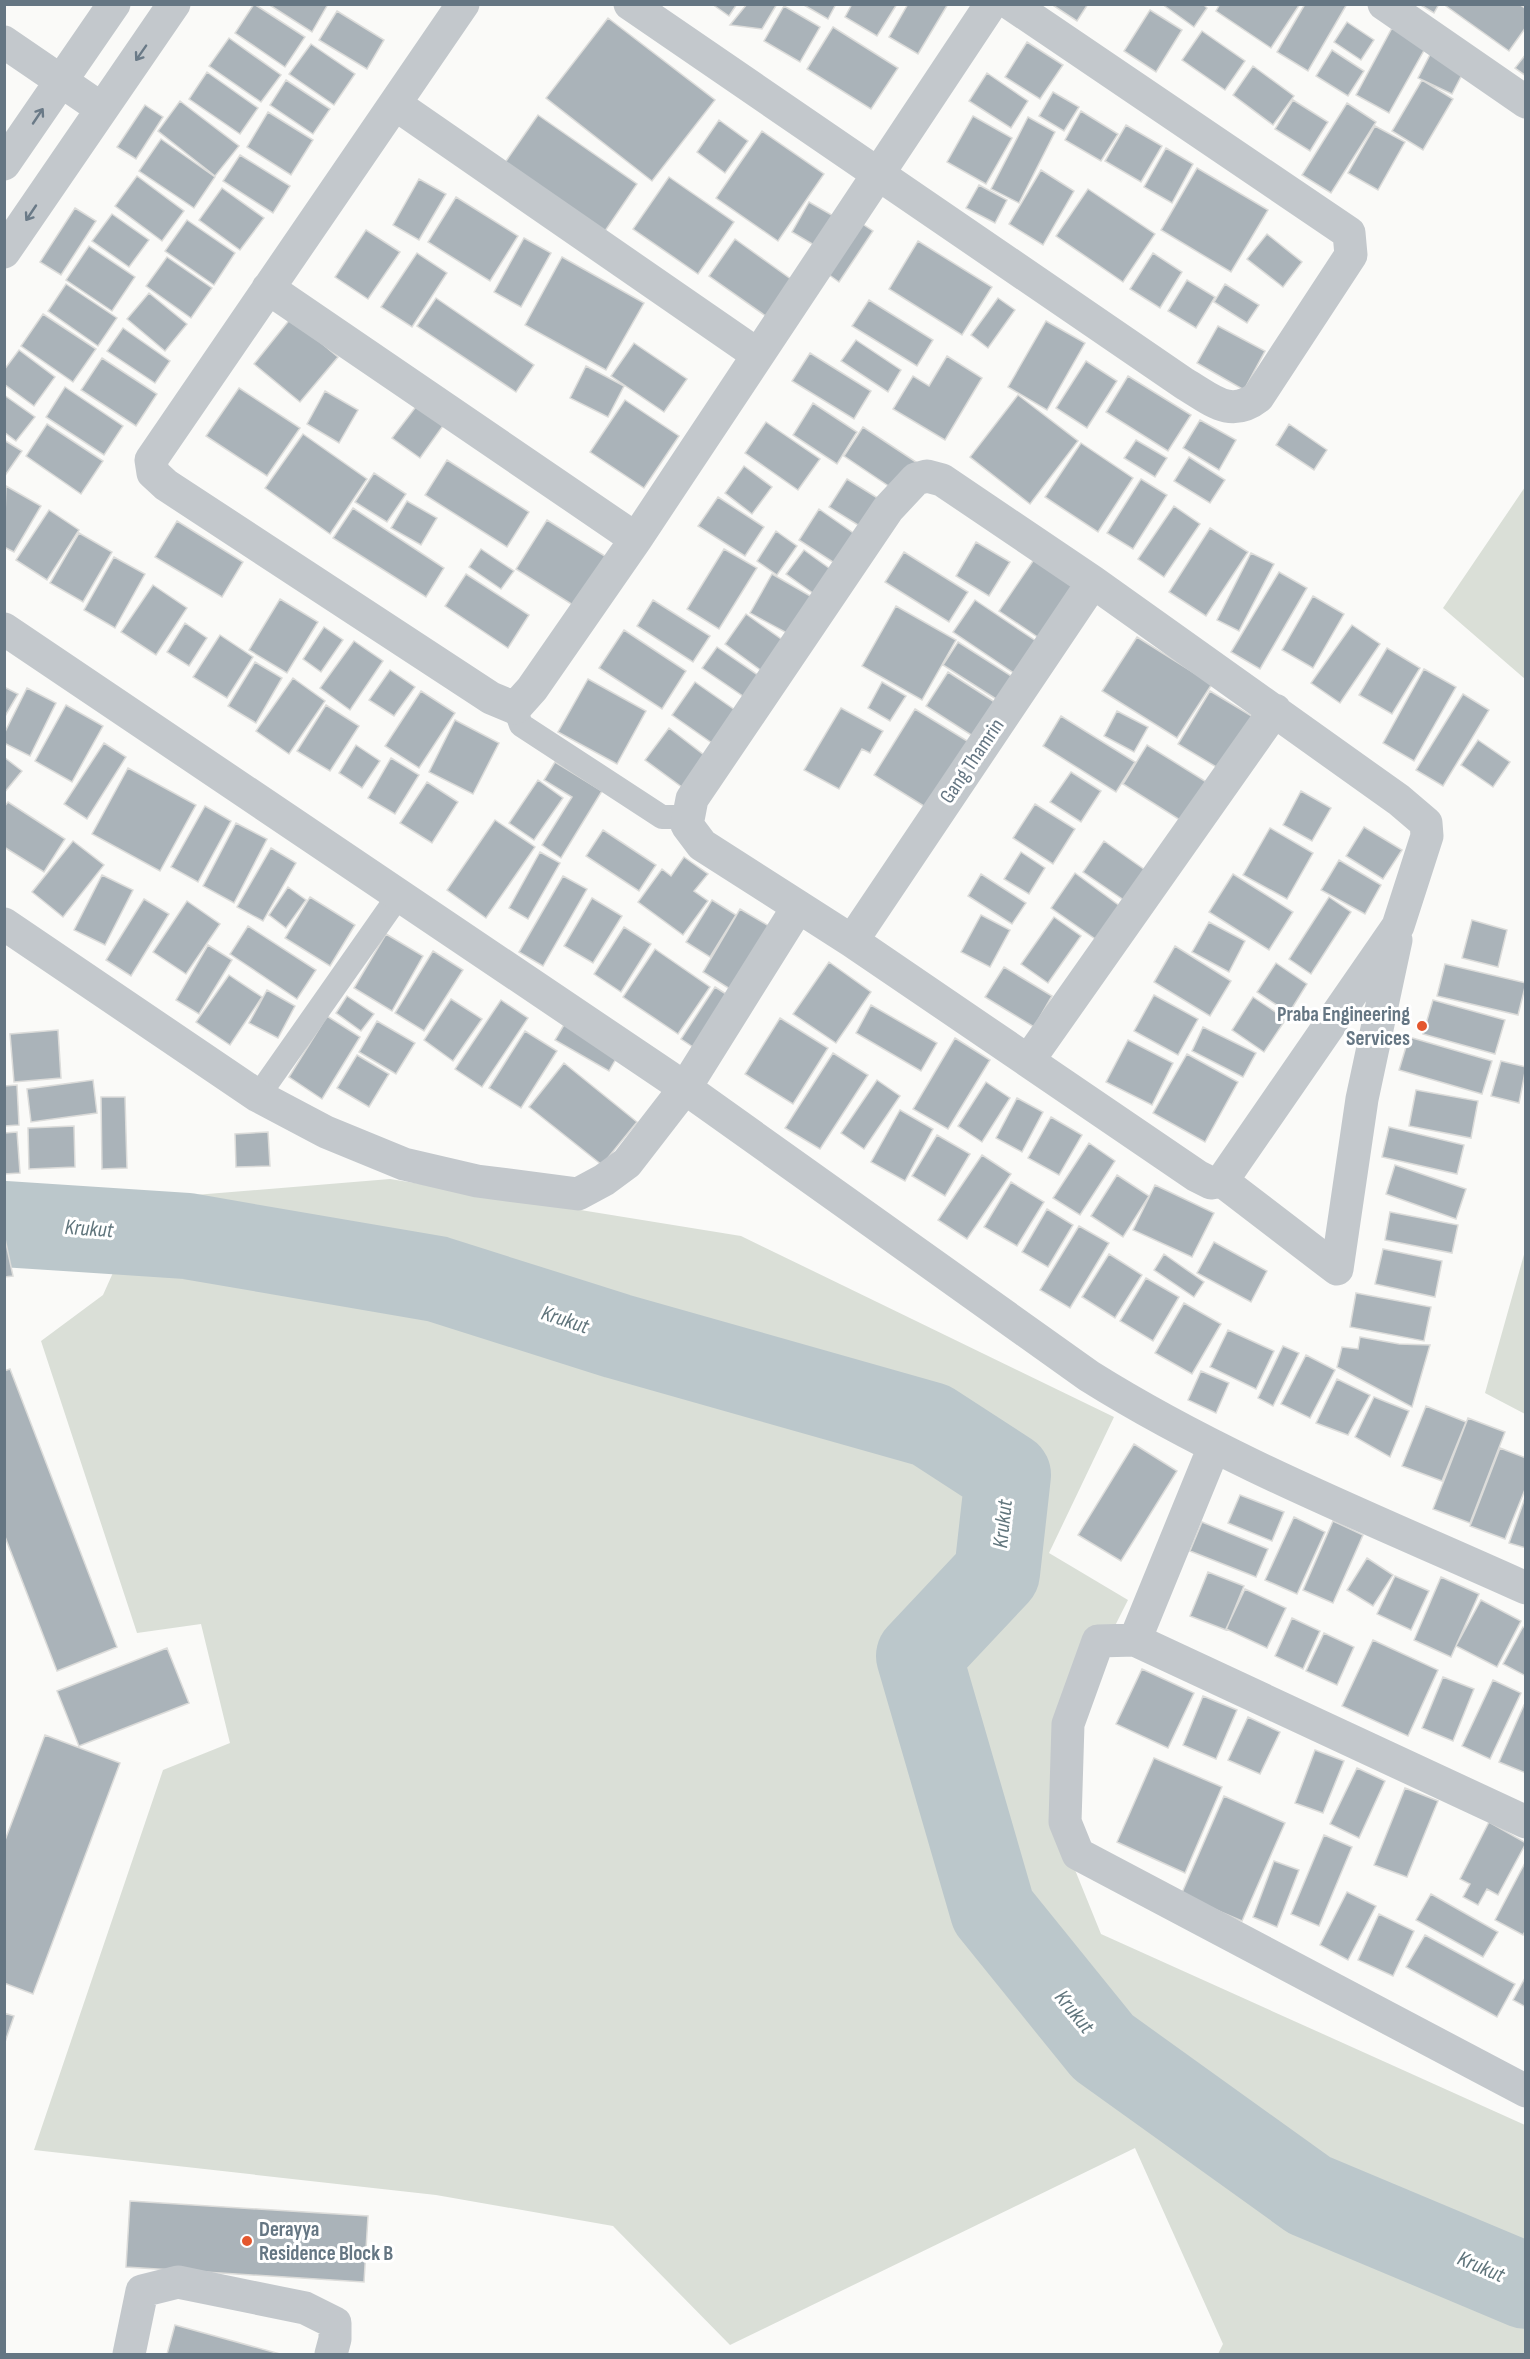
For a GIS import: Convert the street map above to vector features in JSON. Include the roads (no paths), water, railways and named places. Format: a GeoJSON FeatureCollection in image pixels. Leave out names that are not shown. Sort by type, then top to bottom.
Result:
{"type":"FeatureCollection","features":[{"type":"Feature","properties":{"kind":"street"},"geometry":{"type":"LineString","coordinates":[[4,165],[114,4]]}},
{"type":"Feature","properties":{"kind":"street"},"geometry":{"type":"LineString","coordinates":[[4,252],[174,4]]}},
{"type":"Feature","properties":{"kind":"street"},"geometry":{"type":"LineString","coordinates":[[630,4],[1185,384],[1232,408],[1245,406],[1257,397],[1351,255],[1349,233],[1011,4]]}},
{"type":"Feature","properties":{"kind":"street"},"geometry":{"type":"LineString","coordinates":[[452,8],[395,104],[151,460],[153,472],[166,485],[491,698],[515,708],[532,689],[636,539],[991,4]]}},
{"type":"Feature","properties":{"kind":"street"},"geometry":{"type":"LineString","coordinates":[[1384,4],[1526,102]]}},
{"type":"Feature","properties":{"kind":"street"},"geometry":{"type":"LineString","coordinates":[[4,42],[102,109]]}},
{"type":"Feature","properties":{"kind":"street"},"geometry":{"type":"LineString","coordinates":[[395,104],[758,355]]}},
{"type":"Feature","properties":{"kind":"street"},"geometry":{"type":"LineString","coordinates":[[268,288],[636,539]]}},
{"type":"Feature","properties":{"kind":"street"},"geometry":{"type":"LineString","coordinates":[[1222,1181],[1337,1269],[1362,1099],[1398,926],[1427,836],[1426,823],[1406,805],[1275,710],[1093,582],[942,480],[927,476],[916,478],[888,509],[692,799],[687,825],[702,845],[852,941],[1197,1176],[1211,1183],[1222,1181],[1398,926]]}},
{"type":"Feature","properties":{"kind":"street","name":"Gang Thamrin"},"geometry":{"type":"LineString","coordinates":[[852,941],[1093,582]]}},
{"type":"Feature","properties":{"kind":"street"},"geometry":{"type":"LineString","coordinates":[[4,628],[686,1088],[1089,1376],[1142,1409],[1214,1447],[1526,1588]]}},
{"type":"Feature","properties":{"kind":"street"},"geometry":{"type":"LineString","coordinates":[[1028,1061],[1275,710]]}},
{"type":"Feature","properties":{"kind":"street"},"geometry":{"type":"LineString","coordinates":[[4,924],[258,1096],[326,1132],[404,1164],[477,1181],[578,1194],[604,1180],[627,1163],[686,1088],[798,908]]}},
{"type":"Feature","properties":{"kind":"street"},"geometry":{"type":"LineString","coordinates":[[1135,1640],[1214,1447]]}},
{"type":"Feature","properties":{"kind":"street"},"geometry":{"type":"LineString","coordinates":[[1526,1822],[1135,1640],[1098,1641],[1068,1724],[1065,1821],[1078,1854],[1526,2091]]}},
{"type":"Feature","properties":{"kind":"street"},"geometry":{"type":"LineString","coordinates":[[129,2355],[142,2291],[178,2282],[305,2308],[335,2323],[335,2339],[331,2355]]}},
{"type":"Feature","properties":{"kind":"lane"},"geometry":{"type":"LineString","coordinates":[[515,708],[521,725],[662,817],[688,817]]}},
{"type":"Feature","properties":{"kind":"lane"},"geometry":{"type":"LineString","coordinates":[[258,1096],[399,895]]}},
{"type":"Feature","properties":{"kind":"waterway","name":"Krukut"},"geometry":{"type":"LineString","coordinates":[[4,1224],[187,1236],[437,1279],[617,1336],[931,1425],[1008,1475],[997,1573],[919,1656],[993,1911],[1103,2047],[1309,2195],[1526,2286]]}},
{"type":"Feature","properties":{"kind":"place","name":"Praba Engineering Services"},"geometry":{"type":"Point","coordinates":[1422,1026]}},
{"type":"Feature","properties":{"kind":"place","name":"Derayya Residence Block B"},"geometry":{"type":"Point","coordinates":[247,2241]}}]}
